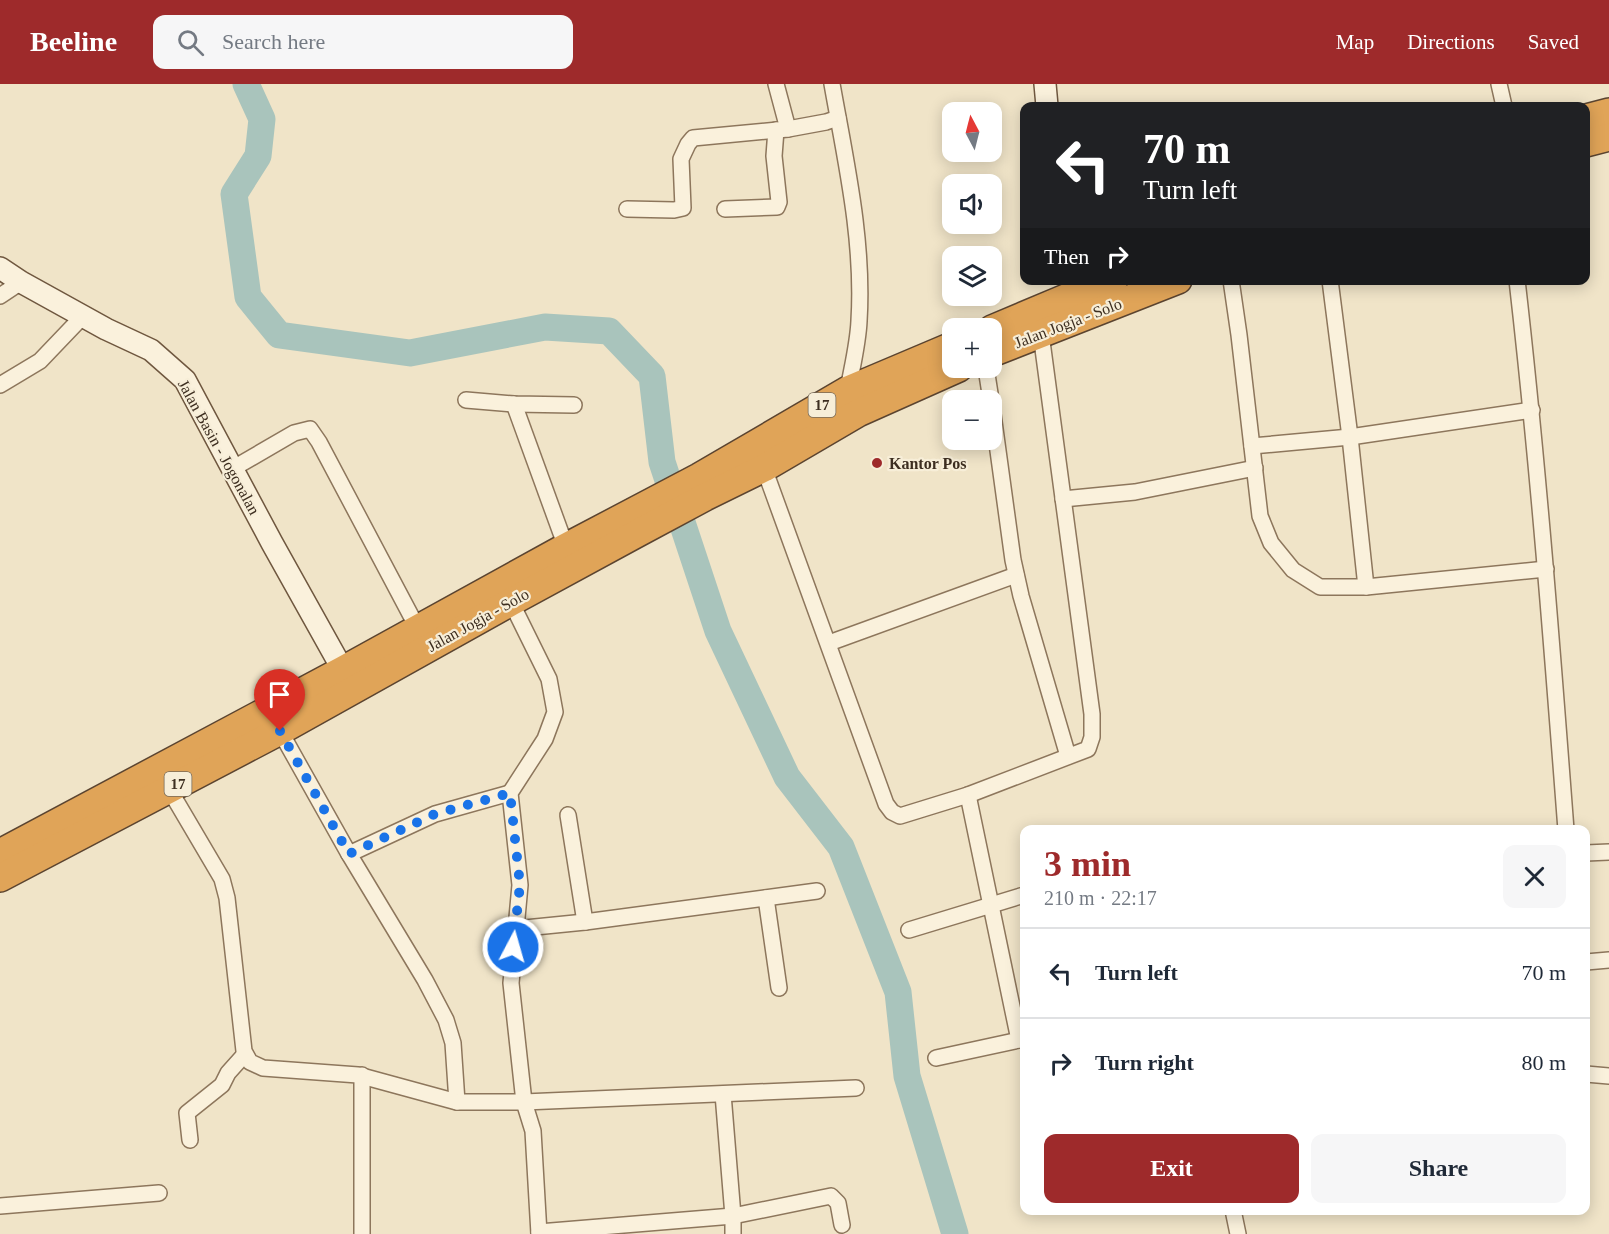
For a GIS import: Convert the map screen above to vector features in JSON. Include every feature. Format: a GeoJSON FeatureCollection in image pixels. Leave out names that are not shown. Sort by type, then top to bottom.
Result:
{"type":"FeatureCollection","features":[{"type":"Feature","properties":{"kind":"highway"},"geometry":{"type":"LineString","coordinates":[[1590,117],[1609,112]]}},
{"type":"Feature","properties":{"kind":"highway"},"geometry":{"type":"LineString","coordinates":[[1590,142],[1609,137]]}},
{"type":"Feature","properties":{"kind":"highway","name":"Jalan Jogja - Solo"},"geometry":{"type":"LineString","coordinates":[[1002,324],[1067,289],[1088,285]]}},
{"type":"Feature","properties":{"kind":"highway","name":"Jalan Jogja - Solo"},"geometry":{"type":"LineString","coordinates":[[1002,349],[1165,285]]}},
{"type":"Feature","properties":{"kind":"highway","name":"Jalan Jogja - Solo"},"geometry":{"type":"LineString","coordinates":[[0,853],[348,680],[511,602],[634,523],[702,487],[848,390],[942,350]]}},
{"type":"Feature","properties":{"kind":"highway","name":"Jalan Jogja - Solo"},"geometry":{"type":"LineString","coordinates":[[702,487],[764,468],[858,413],[942,376]]}},
{"type":"Feature","properties":{"kind":"highway","name":"Jalan Jogja - Solo"},"geometry":{"type":"LineString","coordinates":[[0,878],[280,731],[418,629],[566,547],[634,523]]}},
{"type":"Feature","properties":{"kind":"main road"},"geometry":{"type":"LineString","coordinates":[[1045,84],[1047,102]]}},
{"type":"Feature","properties":{"kind":"main road","name":"Jalan Basin - Jogonalan"},"geometry":{"type":"LineString","coordinates":[[0,268],[83,316],[151,350],[185,380],[348,680]]}},
{"type":"Feature","properties":{"kind":"street"},"geometry":{"type":"LineString","coordinates":[[725,209],[777,207],[774,159],[782,130],[776,84]]}},
{"type":"Feature","properties":{"kind":"street"},"geometry":{"type":"LineString","coordinates":[[832,84],[858,232],[859,323],[848,390]]}},
{"type":"Feature","properties":{"kind":"street"},"geometry":{"type":"LineString","coordinates":[[1499,84],[1503,102]]}},
{"type":"Feature","properties":{"kind":"street"},"geometry":{"type":"LineString","coordinates":[[627,210],[683,208],[681,159],[693,138],[782,130],[838,118]]}},
{"type":"Feature","properties":{"kind":"street"},"geometry":{"type":"LineString","coordinates":[[0,296],[21,282]]}},
{"type":"Feature","properties":{"kind":"street"},"geometry":{"type":"LineString","coordinates":[[1232,285],[1260,516],[1271,543],[1293,570],[1320,587],[1366,587],[1546,569]]}},
{"type":"Feature","properties":{"kind":"street"},"geometry":{"type":"LineString","coordinates":[[1331,285],[1366,587]]}},
{"type":"Feature","properties":{"kind":"street"},"geometry":{"type":"LineString","coordinates":[[1517,285],[1532,410],[1566,825]]}},
{"type":"Feature","properties":{"kind":"street"},"geometry":{"type":"LineString","coordinates":[[0,385],[40,361],[83,316]]}},
{"type":"Feature","properties":{"kind":"street"},"geometry":{"type":"LineString","coordinates":[[764,468],[886,804],[892,812],[900,816],[968,795],[1088,748],[1092,736],[1092,714],[1041,334]]}},
{"type":"Feature","properties":{"kind":"street"},"geometry":{"type":"LineString","coordinates":[[466,400],[574,405]]}},
{"type":"Feature","properties":{"kind":"street"},"geometry":{"type":"LineString","coordinates":[[514,404],[566,547]]}},
{"type":"Feature","properties":{"kind":"street"},"geometry":{"type":"LineString","coordinates":[[1252,446],[1350,437],[1532,410]]}},
{"type":"Feature","properties":{"kind":"street"},"geometry":{"type":"LineString","coordinates":[[232,469],[294,433],[310,429],[418,629]]}},
{"type":"Feature","properties":{"kind":"street"},"geometry":{"type":"LineString","coordinates":[[998,450],[1016,575],[1068,756]]}},
{"type":"Feature","properties":{"kind":"street"},"geometry":{"type":"LineString","coordinates":[[1064,499],[1135,492],[1254,468]]}},
{"type":"Feature","properties":{"kind":"street"},"geometry":{"type":"LineString","coordinates":[[828,643],[1016,575]]}},
{"type":"Feature","properties":{"kind":"street"},"geometry":{"type":"LineString","coordinates":[[511,602],[549,679],[555,712],[545,739],[510,793],[520,885],[511,983],[524,1102],[533,1131],[539,1233],[733,1216],[831,1196],[838,1203],[842,1225]]}},
{"type":"Feature","properties":{"kind":"street"},"geometry":{"type":"LineString","coordinates":[[280,731],[446,1020],[453,1043],[457,1102]]}},
{"type":"Feature","properties":{"kind":"street"},"geometry":{"type":"LineString","coordinates":[[169,789],[222,879],[227,898],[244,1051],[250,1062],[263,1068],[362,1075],[457,1102],[524,1102],[856,1088]]}},
{"type":"Feature","properties":{"kind":"street"},"geometry":{"type":"LineString","coordinates":[[349,854],[435,814],[510,793]]}},
{"type":"Feature","properties":{"kind":"street"},"geometry":{"type":"LineString","coordinates":[[968,795],[1020,1030]]}},
{"type":"Feature","properties":{"kind":"street"},"geometry":{"type":"LineString","coordinates":[[568,815],[585,922]]}},
{"type":"Feature","properties":{"kind":"street"},"geometry":{"type":"LineString","coordinates":[[1590,853],[1609,852]]}},
{"type":"Feature","properties":{"kind":"street"},"geometry":{"type":"LineString","coordinates":[[515,929],[817,891]]}},
{"type":"Feature","properties":{"kind":"street"},"geometry":{"type":"LineString","coordinates":[[909,930],[1020,896]]}},
{"type":"Feature","properties":{"kind":"street"},"geometry":{"type":"LineString","coordinates":[[766,898],[779,988]]}},
{"type":"Feature","properties":{"kind":"street"},"geometry":{"type":"LineString","coordinates":[[1590,962],[1609,960]]}},
{"type":"Feature","properties":{"kind":"street"},"geometry":{"type":"LineString","coordinates":[[936,1058],[1020,1039]]}},
{"type":"Feature","properties":{"kind":"street"},"geometry":{"type":"LineString","coordinates":[[190,1140],[188,1112],[222,1085],[228,1073],[245,1054]]}},
{"type":"Feature","properties":{"kind":"street"},"geometry":{"type":"LineString","coordinates":[[1590,1074],[1609,1076]]}},
{"type":"Feature","properties":{"kind":"street"},"geometry":{"type":"LineString","coordinates":[[362,1075],[362,1234]]}},
{"type":"Feature","properties":{"kind":"street"},"geometry":{"type":"LineString","coordinates":[[723,1094],[733,1234]]}},
{"type":"Feature","properties":{"kind":"street"},"geometry":{"type":"LineString","coordinates":[[0,1206],[159,1193]]}},
{"type":"Feature","properties":{"kind":"street"},"geometry":{"type":"LineString","coordinates":[[1234,1215],[1238,1234]]}},
{"type":"Feature","properties":{"kind":"waterway"},"geometry":{"type":"LineString","coordinates":[[246,84],[262,119],[258,156],[234,194],[248,297],[279,335],[410,353],[545,327],[609,331],[652,376],[662,462],[718,631],[787,777],[841,847],[898,992],[907,1076],[955,1234]]}},
{"type":"Feature","properties":{"kind":"place","name":"Kantor Pos"},"geometry":{"type":"Point","coordinates":[877,463]}},
{"type":"Feature","properties":{"kind":"route"},"geometry":{"type":"LineString","coordinates":[[280,731],[349,854],[435,814],[510,793],[520,885],[513,947]]}}]}
